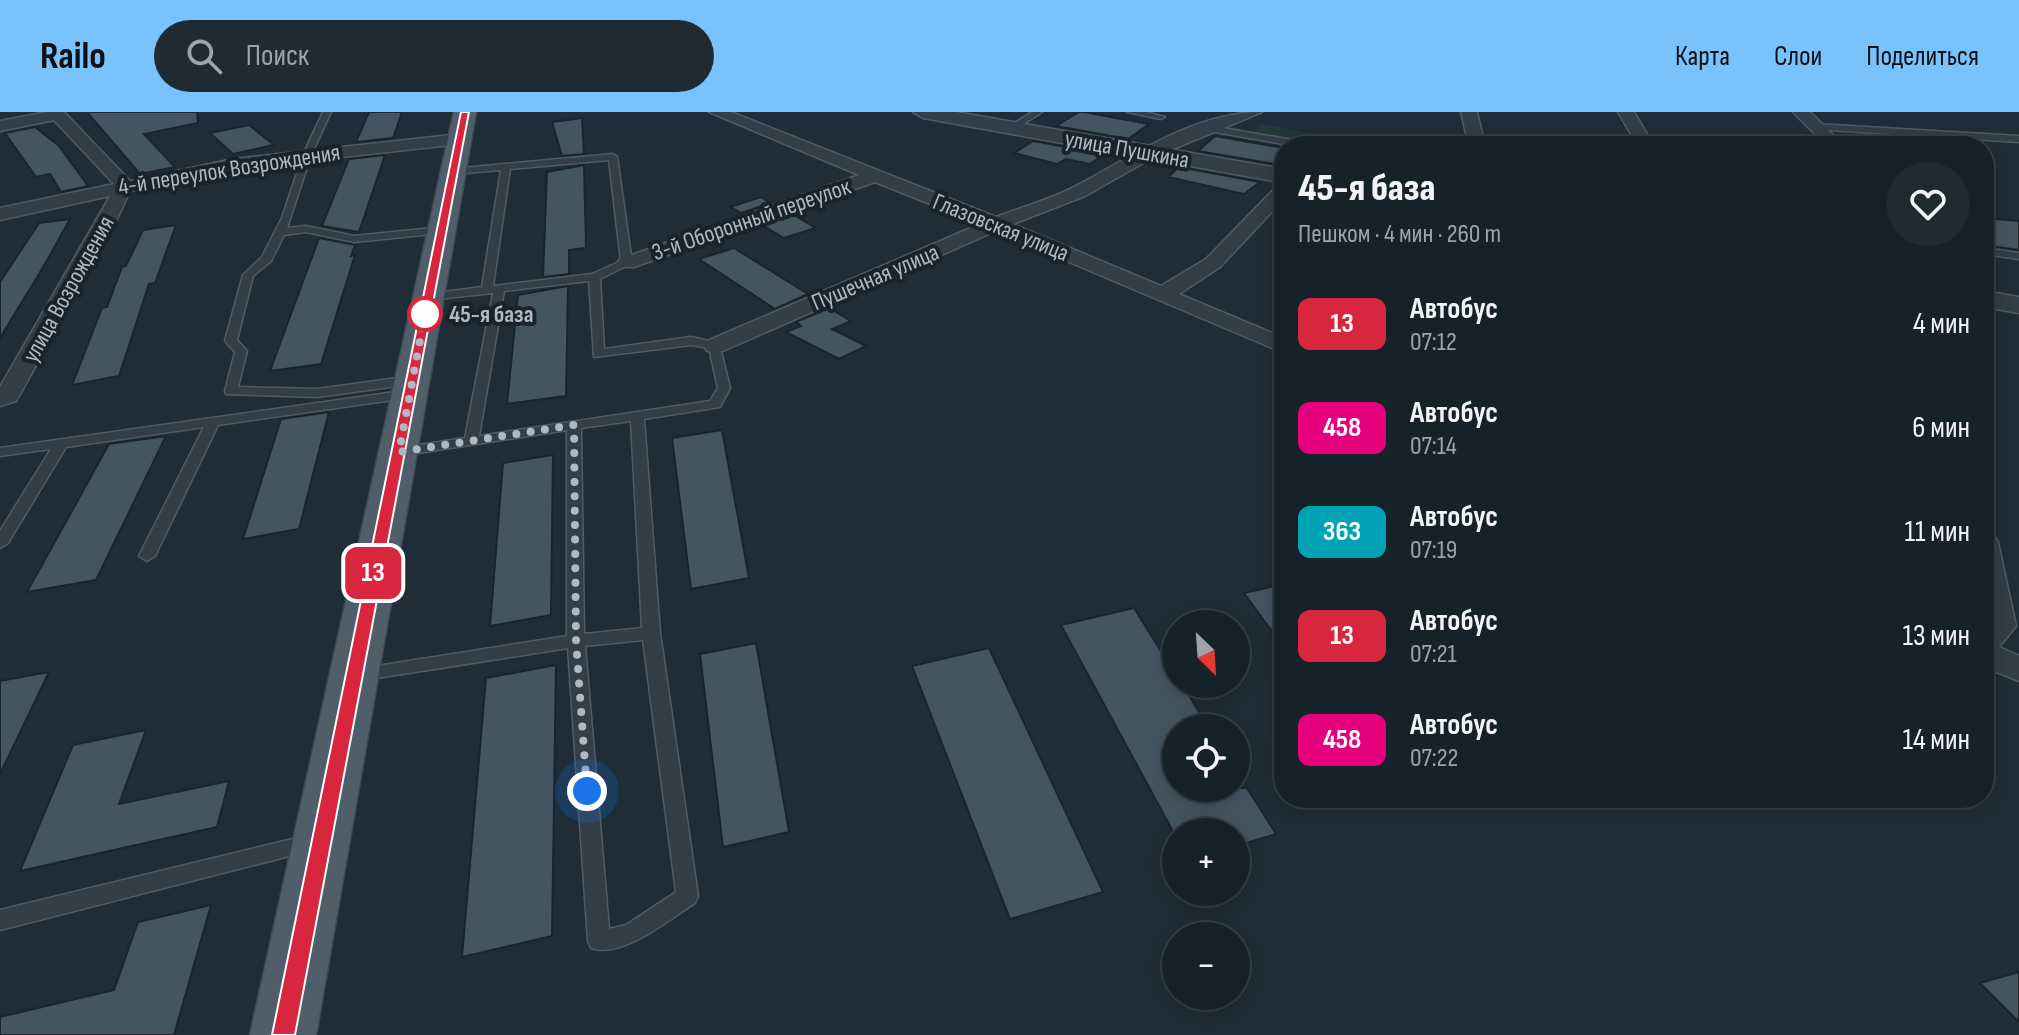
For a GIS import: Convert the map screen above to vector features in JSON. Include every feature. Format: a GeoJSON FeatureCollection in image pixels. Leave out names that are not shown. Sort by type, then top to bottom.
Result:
{"type":"FeatureCollection","features":[{"type":"Feature","properties":{"kind":"main road"},"geometry":{"type":"LineString","coordinates":[[283,1035],[460,141]]}},
{"type":"Feature","properties":{"kind":"street","name":"Глазовская улица"},"geometry":{"type":"LineString","coordinates":[[717,112],[996,224],[1274,342]]}},
{"type":"Feature","properties":{"kind":"street","name":"улица Пушкина"},"geometry":{"type":"LineString","coordinates":[[923,112],[1274,174]]}},
{"type":"Feature","properties":{"kind":"street","name":"Пушечная улица"},"geometry":{"type":"LineString","coordinates":[[715,346],[996,224],[1079,192],[1148,153],[1254,112]]}},
{"type":"Feature","properties":{"kind":"street"},"geometry":{"type":"LineString","coordinates":[[1469,112],[1475,136]]}},
{"type":"Feature","properties":{"kind":"street"},"geometry":{"type":"LineString","coordinates":[[1626,112],[1640,136]]}},
{"type":"Feature","properties":{"kind":"street"},"geometry":{"type":"LineString","coordinates":[[1801,112],[1825,136]]}},
{"type":"Feature","properties":{"kind":"street"},"geometry":{"type":"LineString","coordinates":[[0,126],[56,113]]}},
{"type":"Feature","properties":{"kind":"street","name":"улица Возрождения"},"geometry":{"type":"LineString","coordinates":[[4,398],[105,225],[124,185],[56,113]]}},
{"type":"Feature","properties":{"kind":"street","name":"4-й переулок Возрождения"},"geometry":{"type":"LineString","coordinates":[[0,214],[233,164],[460,141]]}},
{"type":"Feature","properties":{"kind":"street","name":"3-й Оборонный переулок"},"geometry":{"type":"LineString","coordinates":[[627,263],[874,176]]}},
{"type":"Feature","properties":{"kind":"street"},"geometry":{"type":"LineString","coordinates":[[1164,294],[1213,263],[1274,199]]}},
{"type":"Feature","properties":{"kind":"street"},"geometry":{"type":"LineString","coordinates":[[1994,301],[2019,305]]}},
{"type":"Feature","properties":{"kind":"street"},"geometry":{"type":"LineString","coordinates":[[1994,594],[2000,626],[1994,632]]}},
{"type":"Feature","properties":{"kind":"street"},"geometry":{"type":"LineString","coordinates":[[1994,658],[2019,669]]}},
{"type":"Feature","properties":{"kind":"lane"},"geometry":{"type":"LineString","coordinates":[[327,112],[267,259],[248,275],[231,341],[241,351],[231,391],[317,393],[410,387]]}},
{"type":"Feature","properties":{"kind":"lane"},"geometry":{"type":"LineString","coordinates":[[1011,128],[1038,112]]}},
{"type":"Feature","properties":{"kind":"lane"},"geometry":{"type":"LineString","coordinates":[[1131,112],[1161,117]]}},
{"type":"Feature","properties":{"kind":"lane"},"geometry":{"type":"LineString","coordinates":[[1816,127],[1968,136]]}},
{"type":"Feature","properties":{"kind":"lane"},"geometry":{"type":"LineString","coordinates":[[1206,128],[1274,140]]}},
{"type":"Feature","properties":{"kind":"lane"},"geometry":{"type":"LineString","coordinates":[[1994,138],[2019,139]]}},
{"type":"Feature","properties":{"kind":"lane"},"geometry":{"type":"LineString","coordinates":[[428,297],[594,277],[627,263],[613,157],[506,166],[460,141]]}},
{"type":"Feature","properties":{"kind":"lane"},"geometry":{"type":"LineString","coordinates":[[471,441],[493,289],[506,166]]}},
{"type":"Feature","properties":{"kind":"lane"},"geometry":{"type":"LineString","coordinates":[[280,232],[306,229],[354,239],[443,230]]}},
{"type":"Feature","properties":{"kind":"lane"},"geometry":{"type":"LineString","coordinates":[[1994,252],[2019,256]]}},
{"type":"Feature","properties":{"kind":"lane"},"geometry":{"type":"LineString","coordinates":[[399,452],[715,404],[724,388],[715,346],[691,341],[598,354],[594,277]]}},
{"type":"Feature","properties":{"kind":"lane"},"geometry":{"type":"LineString","coordinates":[[0,452],[213,422],[410,387]]}},
{"type":"Feature","properties":{"kind":"lane"},"geometry":{"type":"LineString","coordinates":[[574,425],[576,641],[599,941],[631,933],[687,896],[651,633],[637,416]]}},
{"type":"Feature","properties":{"kind":"lane"},"geometry":{"type":"LineString","coordinates":[[147,556],[213,422]]}},
{"type":"Feature","properties":{"kind":"lane"},"geometry":{"type":"LineString","coordinates":[[0,543],[61,444]]}},
{"type":"Feature","properties":{"kind":"lane"},"geometry":{"type":"LineString","coordinates":[[352,676],[576,641],[651,633]]}},
{"type":"Feature","properties":{"kind":"lane"},"geometry":{"type":"LineString","coordinates":[[0,920],[321,840]]}},
{"type":"Feature","properties":{"kind":"green space"},"geometry":{"type":"Polygon","coordinates":[[[1261,124],[1325,136],[1275,136],[1252,132],[1261,124]]]}},
{"type":"Feature","properties":{"kind":"building"},"geometry":{"type":"Polygon","coordinates":[[[87,112],[197,112],[198,123],[144,134],[175,167],[140,174],[87,112]]]}},
{"type":"Feature","properties":{"kind":"building"},"geometry":{"type":"Polygon","coordinates":[[[369,112],[402,112],[393,138],[356,142],[369,112]]]}},
{"type":"Feature","properties":{"kind":"building"},"geometry":{"type":"Polygon","coordinates":[[[1079,112],[1149,124],[1128,139],[1056,126],[1079,112]]]}},
{"type":"Feature","properties":{"kind":"building"},"geometry":{"type":"Polygon","coordinates":[[[582,118],[584,154],[562,156],[552,122],[582,118]]]}},
{"type":"Feature","properties":{"kind":"building"},"geometry":{"type":"Polygon","coordinates":[[[249,125],[274,145],[233,154],[210,133],[249,125]]]}},
{"type":"Feature","properties":{"kind":"building"},"geometry":{"type":"Polygon","coordinates":[[[35,127],[59,146],[88,186],[61,192],[50,174],[36,177],[5,133],[35,127]]]}},
{"type":"Feature","properties":{"kind":"building"},"geometry":{"type":"Polygon","coordinates":[[[1215,136],[1274,146],[1274,164],[1198,151],[1215,136]]]}},
{"type":"Feature","properties":{"kind":"building"},"geometry":{"type":"Polygon","coordinates":[[[1033,141],[1105,154],[1090,164],[1066,159],[1057,164],[1014,153],[1033,141]]]}},
{"type":"Feature","properties":{"kind":"building"},"geometry":{"type":"Polygon","coordinates":[[[385,155],[359,232],[322,226],[349,159],[385,155]]]}},
{"type":"Feature","properties":{"kind":"building"},"geometry":{"type":"Polygon","coordinates":[[[584,165],[586,248],[569,250],[569,274],[543,277],[547,172],[584,165]]]}},
{"type":"Feature","properties":{"kind":"building"},"geometry":{"type":"Polygon","coordinates":[[[1179,167],[1260,182],[1244,194],[1168,177],[1179,167]]]}},
{"type":"Feature","properties":{"kind":"building"},"geometry":{"type":"Polygon","coordinates":[[[761,197],[771,203],[741,213],[730,207],[761,197]]]}},
{"type":"Feature","properties":{"kind":"building"},"geometry":{"type":"Polygon","coordinates":[[[792,214],[816,228],[784,238],[762,225],[792,214]]]}},
{"type":"Feature","properties":{"kind":"building"},"geometry":{"type":"Polygon","coordinates":[[[70,219],[0,338],[0,282],[39,223],[70,219]]]}},
{"type":"Feature","properties":{"kind":"building"},"geometry":{"type":"Polygon","coordinates":[[[1994,219],[2019,221],[2019,250],[1994,246],[1994,219]]]}},
{"type":"Feature","properties":{"kind":"building"},"geometry":{"type":"Polygon","coordinates":[[[176,225],[155,283],[149,284],[119,376],[72,385],[102,308],[107,307],[122,267],[126,266],[143,230],[176,225]]]}},
{"type":"Feature","properties":{"kind":"building"},"geometry":{"type":"Polygon","coordinates":[[[319,238],[355,245],[351,256],[355,255],[321,364],[270,371],[319,238]]]}},
{"type":"Feature","properties":{"kind":"building"},"geometry":{"type":"Polygon","coordinates":[[[734,248],[808,294],[775,309],[699,259],[734,248]]]}},
{"type":"Feature","properties":{"kind":"building"},"geometry":{"type":"Polygon","coordinates":[[[568,286],[566,396],[507,404],[518,295],[568,286]]]}},
{"type":"Feature","properties":{"kind":"building"},"geometry":{"type":"Polygon","coordinates":[[[829,308],[851,321],[832,329],[866,346],[839,359],[786,332],[801,326],[796,322],[829,308]]]}},
{"type":"Feature","properties":{"kind":"building"},"geometry":{"type":"Polygon","coordinates":[[[329,412],[299,529],[243,539],[281,419],[329,412]]]}},
{"type":"Feature","properties":{"kind":"building"},"geometry":{"type":"Polygon","coordinates":[[[722,430],[749,578],[691,589],[672,438],[722,430]]]}},
{"type":"Feature","properties":{"kind":"building"},"geometry":{"type":"Polygon","coordinates":[[[166,436],[96,580],[27,592],[109,444],[166,436]]]}},
{"type":"Feature","properties":{"kind":"building"},"geometry":{"type":"Polygon","coordinates":[[[553,455],[551,615],[490,626],[503,463],[553,455]]]}},
{"type":"Feature","properties":{"kind":"building"},"geometry":{"type":"Polygon","coordinates":[[[1274,586],[1274,634],[1244,593],[1274,586]]]}},
{"type":"Feature","properties":{"kind":"building"},"geometry":{"type":"Polygon","coordinates":[[[1134,608],[1162,653],[1162,698],[1191,698],[1200,714],[1162,714],[1162,802],[1250,802],[1250,793],[1276,834],[1250,842],[1250,818],[1166,818],[1061,625],[1134,608]]]}},
{"type":"Feature","properties":{"kind":"building"},"geometry":{"type":"Polygon","coordinates":[[[756,643],[789,832],[723,847],[700,654],[756,643]]]}},
{"type":"Feature","properties":{"kind":"building"},"geometry":{"type":"Polygon","coordinates":[[[989,648],[1103,892],[1010,919],[912,666],[989,648]]]}},
{"type":"Feature","properties":{"kind":"building"},"geometry":{"type":"Polygon","coordinates":[[[556,665],[552,936],[462,957],[486,678],[556,665]]]}},
{"type":"Feature","properties":{"kind":"building"},"geometry":{"type":"Polygon","coordinates":[[[49,672],[0,774],[0,681],[49,672]]]}},
{"type":"Feature","properties":{"kind":"building"},"geometry":{"type":"Polygon","coordinates":[[[146,730],[119,804],[229,781],[217,827],[20,871],[73,745],[146,730]]]}},
{"type":"Feature","properties":{"kind":"building"},"geometry":{"type":"Polygon","coordinates":[[[211,905],[174,1035],[0,1035],[0,1017],[114,990],[138,922],[211,905]]]}},
{"type":"Feature","properties":{"kind":"building"},"geometry":{"type":"Polygon","coordinates":[[[2019,972],[2019,1022],[1980,983],[2019,972]]]}},
{"type":"Feature","properties":{"kind":"bus line","name":"13"},"geometry":{"type":"LineString","coordinates":[[283,1035],[465,112]]}},
{"type":"Feature","properties":{"kind":"place","name":"45-я база"},"geometry":{"type":"Point","coordinates":[425,314]}},
{"type":"Feature","properties":{"kind":"route"},"geometry":{"type":"LineString","coordinates":[[425,314],[399,452],[574,425],[576,641],[587,791]]}}]}
